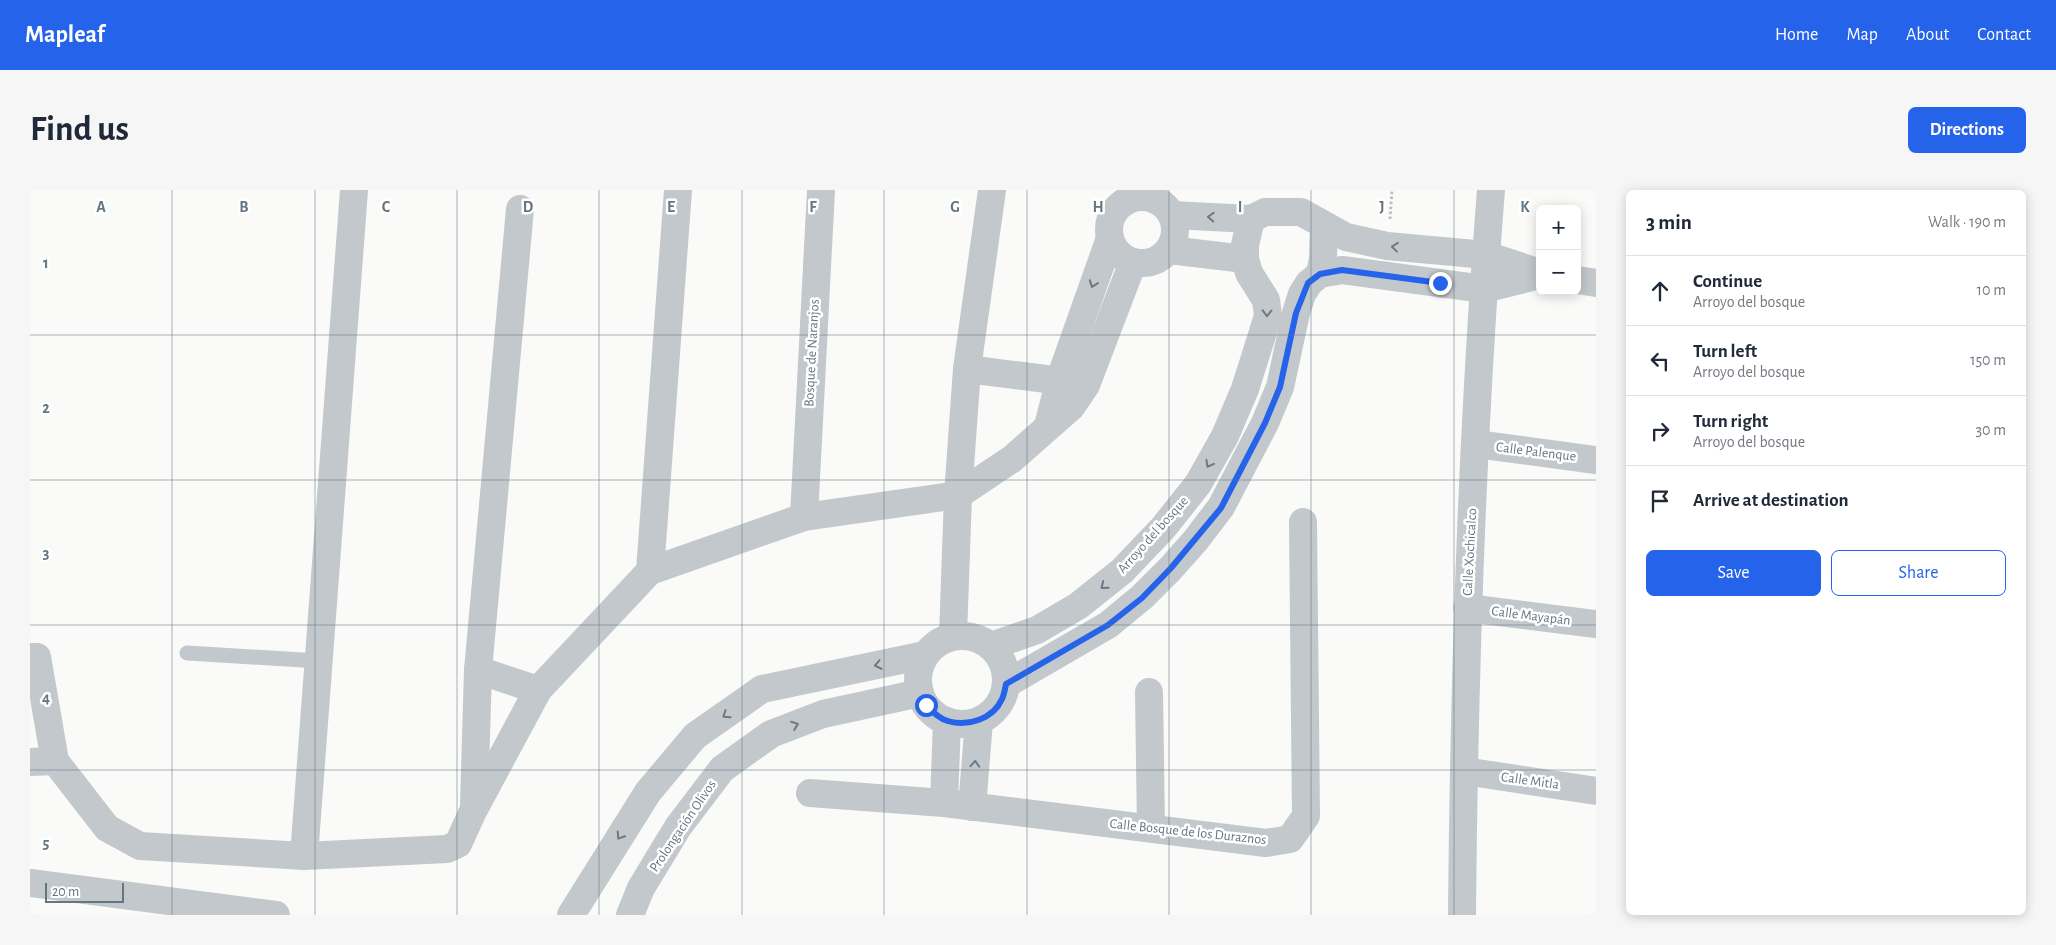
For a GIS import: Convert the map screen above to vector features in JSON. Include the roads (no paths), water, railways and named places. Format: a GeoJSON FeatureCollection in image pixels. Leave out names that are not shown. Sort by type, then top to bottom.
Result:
{"type":"FeatureCollection","features":[{"type":"Feature","properties":{"kind":"street"},"geometry":{"type":"LineString","coordinates":[[304,856],[354,190]]}},
{"type":"Feature","properties":{"kind":"street"},"geometry":{"type":"LineString","coordinates":[[650,571],[678,190]]}},
{"type":"Feature","properties":{"kind":"street","name":"Bosque de Naranjos"},"geometry":{"type":"LineString","coordinates":[[804,517],[820,190]]}},
{"type":"Feature","properties":{"kind":"street"},"geometry":{"type":"LineString","coordinates":[[953,636],[958,495],[968,369],[992,190]]}},
{"type":"Feature","properties":{"kind":"street","name":"Calle Xochicalco"},"geometry":{"type":"LineString","coordinates":[[1462,915],[1467,608],[1491,190]]}},
{"type":"Feature","properties":{"kind":"street"},"geometry":{"type":"LineString","coordinates":[[1146,197],[1157,200],[1166,206],[1172,214],[1176,227],[1174,239],[1169,250],[1153,261],[1133,262],[1122,256],[1114,248],[1110,238],[1109,227],[1111,217],[1117,208],[1130,199],[1146,197]]}},
{"type":"Feature","properties":{"kind":"street"},"geometry":{"type":"LineString","coordinates":[[473,811],[478,670],[520,210]]}},
{"type":"Feature","properties":{"kind":"street"},"geometry":{"type":"LineString","coordinates":[[1172,214],[1250,219],[1265,212],[1301,212],[1346,237],[1387,246],[1486,255],[1536,273]]}},
{"type":"Feature","properties":{"kind":"street"},"geometry":{"type":"LineString","coordinates":[[1247,266],[1245,244],[1250,219]]}},
{"type":"Feature","properties":{"kind":"street"},"geometry":{"type":"LineString","coordinates":[[1006,684],[1108,625],[1142,598],[1171,568],[1221,508],[1265,423],[1280,387],[1296,313],[1323,258],[1324,225]]}},
{"type":"Feature","properties":{"kind":"street"},"geometry":{"type":"LineString","coordinates":[[1048,426],[1060,379],[1110,238]]}},
{"type":"Feature","properties":{"kind":"street"},"geometry":{"type":"LineString","coordinates":[[1169,250],[1247,266],[1270,283],[1288,285],[1342,270],[1484,289],[1536,275]]}},
{"type":"Feature","properties":{"kind":"street"},"geometry":{"type":"LineString","coordinates":[[30,657],[37,656],[43,761],[107,828],[140,846],[304,856],[447,849],[458,844],[473,811],[538,690],[650,571],[804,517],[958,495],[1012,459],[1071,407],[1086,384],[1133,262]]}},
{"type":"Feature","properties":{"kind":"street","name":"Arroyo del bosque"},"geometry":{"type":"LineString","coordinates":[[990,646],[1037,630],[1078,606],[1122,571],[1163,528],[1198,484],[1225,436],[1246,389],[1268,316],[1266,300],[1247,266]]}},
{"type":"Feature","properties":{"kind":"street"},"geometry":{"type":"LineString","coordinates":[[1581,281],[1596,283]]}},
{"type":"Feature","properties":{"kind":"street"},"geometry":{"type":"LineString","coordinates":[[968,369],[1060,379],[1086,384]]}},
{"type":"Feature","properties":{"kind":"street","name":"Calle Palenque"},"geometry":{"type":"LineString","coordinates":[[1476,444],[1596,460]]}},
{"type":"Feature","properties":{"kind":"street","name":"Calle Bosque de los Duraznos"},"geometry":{"type":"LineString","coordinates":[[810,793],[944,803],[1266,842],[1290,838],[1306,816],[1303,522]]}},
{"type":"Feature","properties":{"kind":"street","name":"Calle Mayapán"},"geometry":{"type":"LineString","coordinates":[[1467,608],[1596,624]]}},
{"type":"Feature","properties":{"kind":"street"},"geometry":{"type":"LineString","coordinates":[[953,636],[979,639],[990,646],[1000,657],[1006,670],[1006,684],[1002,700],[992,712],[979,721],[963,724],[947,721],[935,714],[926,705],[920,693],[918,673],[925,655],[933,646],[953,636]]}},
{"type":"Feature","properties":{"kind":"street"},"geometry":{"type":"LineString","coordinates":[[571,915],[648,792],[695,736],[762,689],[925,655]]}},
{"type":"Feature","properties":{"kind":"street"},"geometry":{"type":"LineString","coordinates":[[478,670],[538,690]]}},
{"type":"Feature","properties":{"kind":"street"},"geometry":{"type":"LineString","coordinates":[[1149,692],[1151,828]]}},
{"type":"Feature","properties":{"kind":"street","name":"Prolongación Olivos"},"geometry":{"type":"LineString","coordinates":[[630,915],[641,888],[678,827],[722,769],[771,734],[823,714],[920,693]]}},
{"type":"Feature","properties":{"kind":"street"},"geometry":{"type":"LineString","coordinates":[[944,803],[947,721]]}},
{"type":"Feature","properties":{"kind":"street"},"geometry":{"type":"LineString","coordinates":[[972,807],[979,721]]}},
{"type":"Feature","properties":{"kind":"street","name":"Calle Mitla"},"geometry":{"type":"LineString","coordinates":[[1464,772],[1596,791]]}},
{"type":"Feature","properties":{"kind":"street"},"geometry":{"type":"LineString","coordinates":[[30,883],[276,915]]}},
{"type":"Feature","properties":{"kind":"lane"},"geometry":{"type":"LineString","coordinates":[[187,653],[319,661]]}}]}
